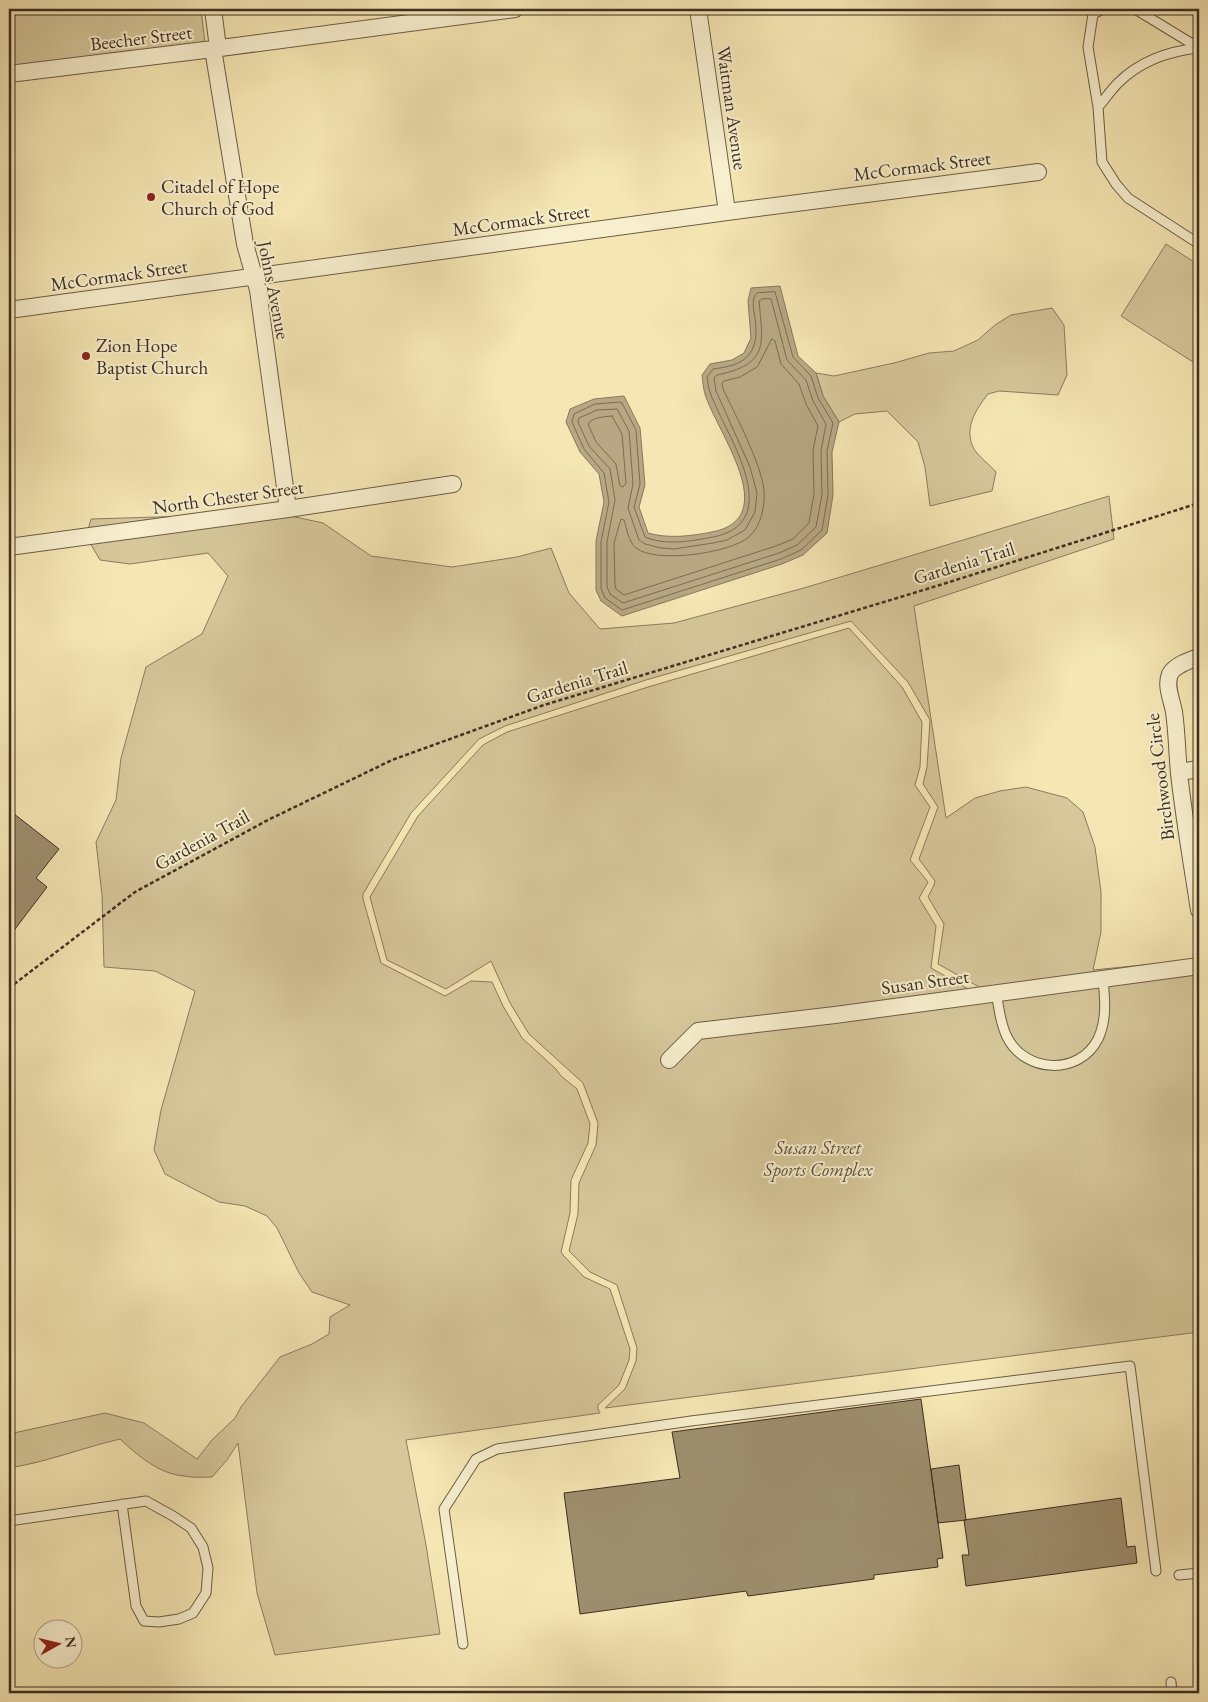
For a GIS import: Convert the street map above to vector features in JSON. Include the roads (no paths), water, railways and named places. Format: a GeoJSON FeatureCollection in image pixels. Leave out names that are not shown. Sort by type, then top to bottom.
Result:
{"type":"FeatureCollection","features":[{"type":"Feature","properties":{"kind":"street","name":"Johns Avenue"},"geometry":{"type":"LineString","coordinates":[[213,9],[215,49],[245,244],[258,290],[288,509]]}},
{"type":"Feature","properties":{"kind":"street","name":"Beecher Street"},"geometry":{"type":"LineString","coordinates":[[9,74],[215,49],[453,12],[516,9]]}},
{"type":"Feature","properties":{"kind":"street","name":"Waitman Avenue"},"geometry":{"type":"LineString","coordinates":[[698,9],[727,212]]}},
{"type":"Feature","properties":{"kind":"street","name":"McCormack Street"},"geometry":{"type":"LineString","coordinates":[[9,310],[727,212],[1038,172]]}},
{"type":"Feature","properties":{"kind":"street","name":"North Chester Street"},"geometry":{"type":"LineString","coordinates":[[9,547],[288,509],[453,484]]}},
{"type":"Feature","properties":{"kind":"street","name":"Birchwood Circle"},"geometry":{"type":"LineString","coordinates":[[1199,657],[1188,660],[1173,670],[1169,676],[1169,692],[1174,712],[1179,772],[1199,910]]}},
{"type":"Feature","properties":{"kind":"street"},"geometry":{"type":"LineString","coordinates":[[1179,772],[1199,769]]}},
{"type":"Feature","properties":{"kind":"street","name":"Susan Street"},"geometry":{"type":"LineString","coordinates":[[669,1060],[698,1031],[835,1015],[1199,966]]}},
{"type":"Feature","properties":{"kind":"lane"},"geometry":{"type":"LineString","coordinates":[[1103,9],[1093,11],[1088,47],[1098,107],[1102,162],[1116,184],[1128,198],[1199,244]]}},
{"type":"Feature","properties":{"kind":"lane"},"geometry":{"type":"LineString","coordinates":[[1135,9],[1199,48]]}},
{"type":"Feature","properties":{"kind":"lane"},"geometry":{"type":"LineString","coordinates":[[1098,107],[1118,82],[1136,68],[1154,58],[1199,48]]}},
{"type":"Feature","properties":{"kind":"lane"},"geometry":{"type":"LineString","coordinates":[[996,992],[1002,1025],[1013,1047],[1032,1062],[1045,1066],[1066,1065],[1076,1061],[1097,1041],[1102,1028],[1105,1008],[1103,979]]}},
{"type":"Feature","properties":{"kind":"lane"},"geometry":{"type":"LineString","coordinates":[[463,1644],[444,1509],[476,1459],[497,1449],[691,1421],[1130,1366],[1156,1571]]}},
{"type":"Feature","properties":{"kind":"lane"},"geometry":{"type":"LineString","coordinates":[[9,1520],[122,1504],[146,1501],[191,1528],[203,1546],[208,1568],[206,1593],[193,1613],[179,1619],[159,1622],[144,1621],[136,1606],[122,1504]]}},
{"type":"Feature","properties":{"kind":"lane"},"geometry":{"type":"LineString","coordinates":[[1179,1576],[1199,1573]]}},
{"type":"Feature","properties":{"kind":"lane"},"geometry":{"type":"LineString","coordinates":[[1171,1682],[1172,1693]]}},
{"type":"Feature","properties":{"kind":"water"},"geometry":{"type":"Polygon","coordinates":[[[780,286],[798,356],[816,373],[823,396],[839,422],[832,452],[833,495],[827,533],[803,555],[782,564],[622,616],[601,601],[596,590],[596,541],[604,502],[599,474],[580,452],[566,422],[570,409],[594,399],[624,396],[640,428],[645,485],[639,507],[648,533],[664,536],[688,536],[712,532],[733,524],[743,510],[744,492],[740,472],[711,410],[703,387],[702,375],[710,364],[732,360],[744,353],[751,338],[748,301],[751,288],[780,286]]]}},
{"type":"Feature","properties":{"kind":"place","name":"Citadel of Hope Church of God"},"geometry":{"type":"Point","coordinates":[151,197]}},
{"type":"Feature","properties":{"kind":"place","name":"Zion Hope Baptist Church"},"geometry":{"type":"Point","coordinates":[86,356]}},
{"type":"Feature","properties":{"kind":"park label","name":"Susan Street Sports Complex"},"geometry":{"type":"Point","coordinates":[818,1158]}}]}
